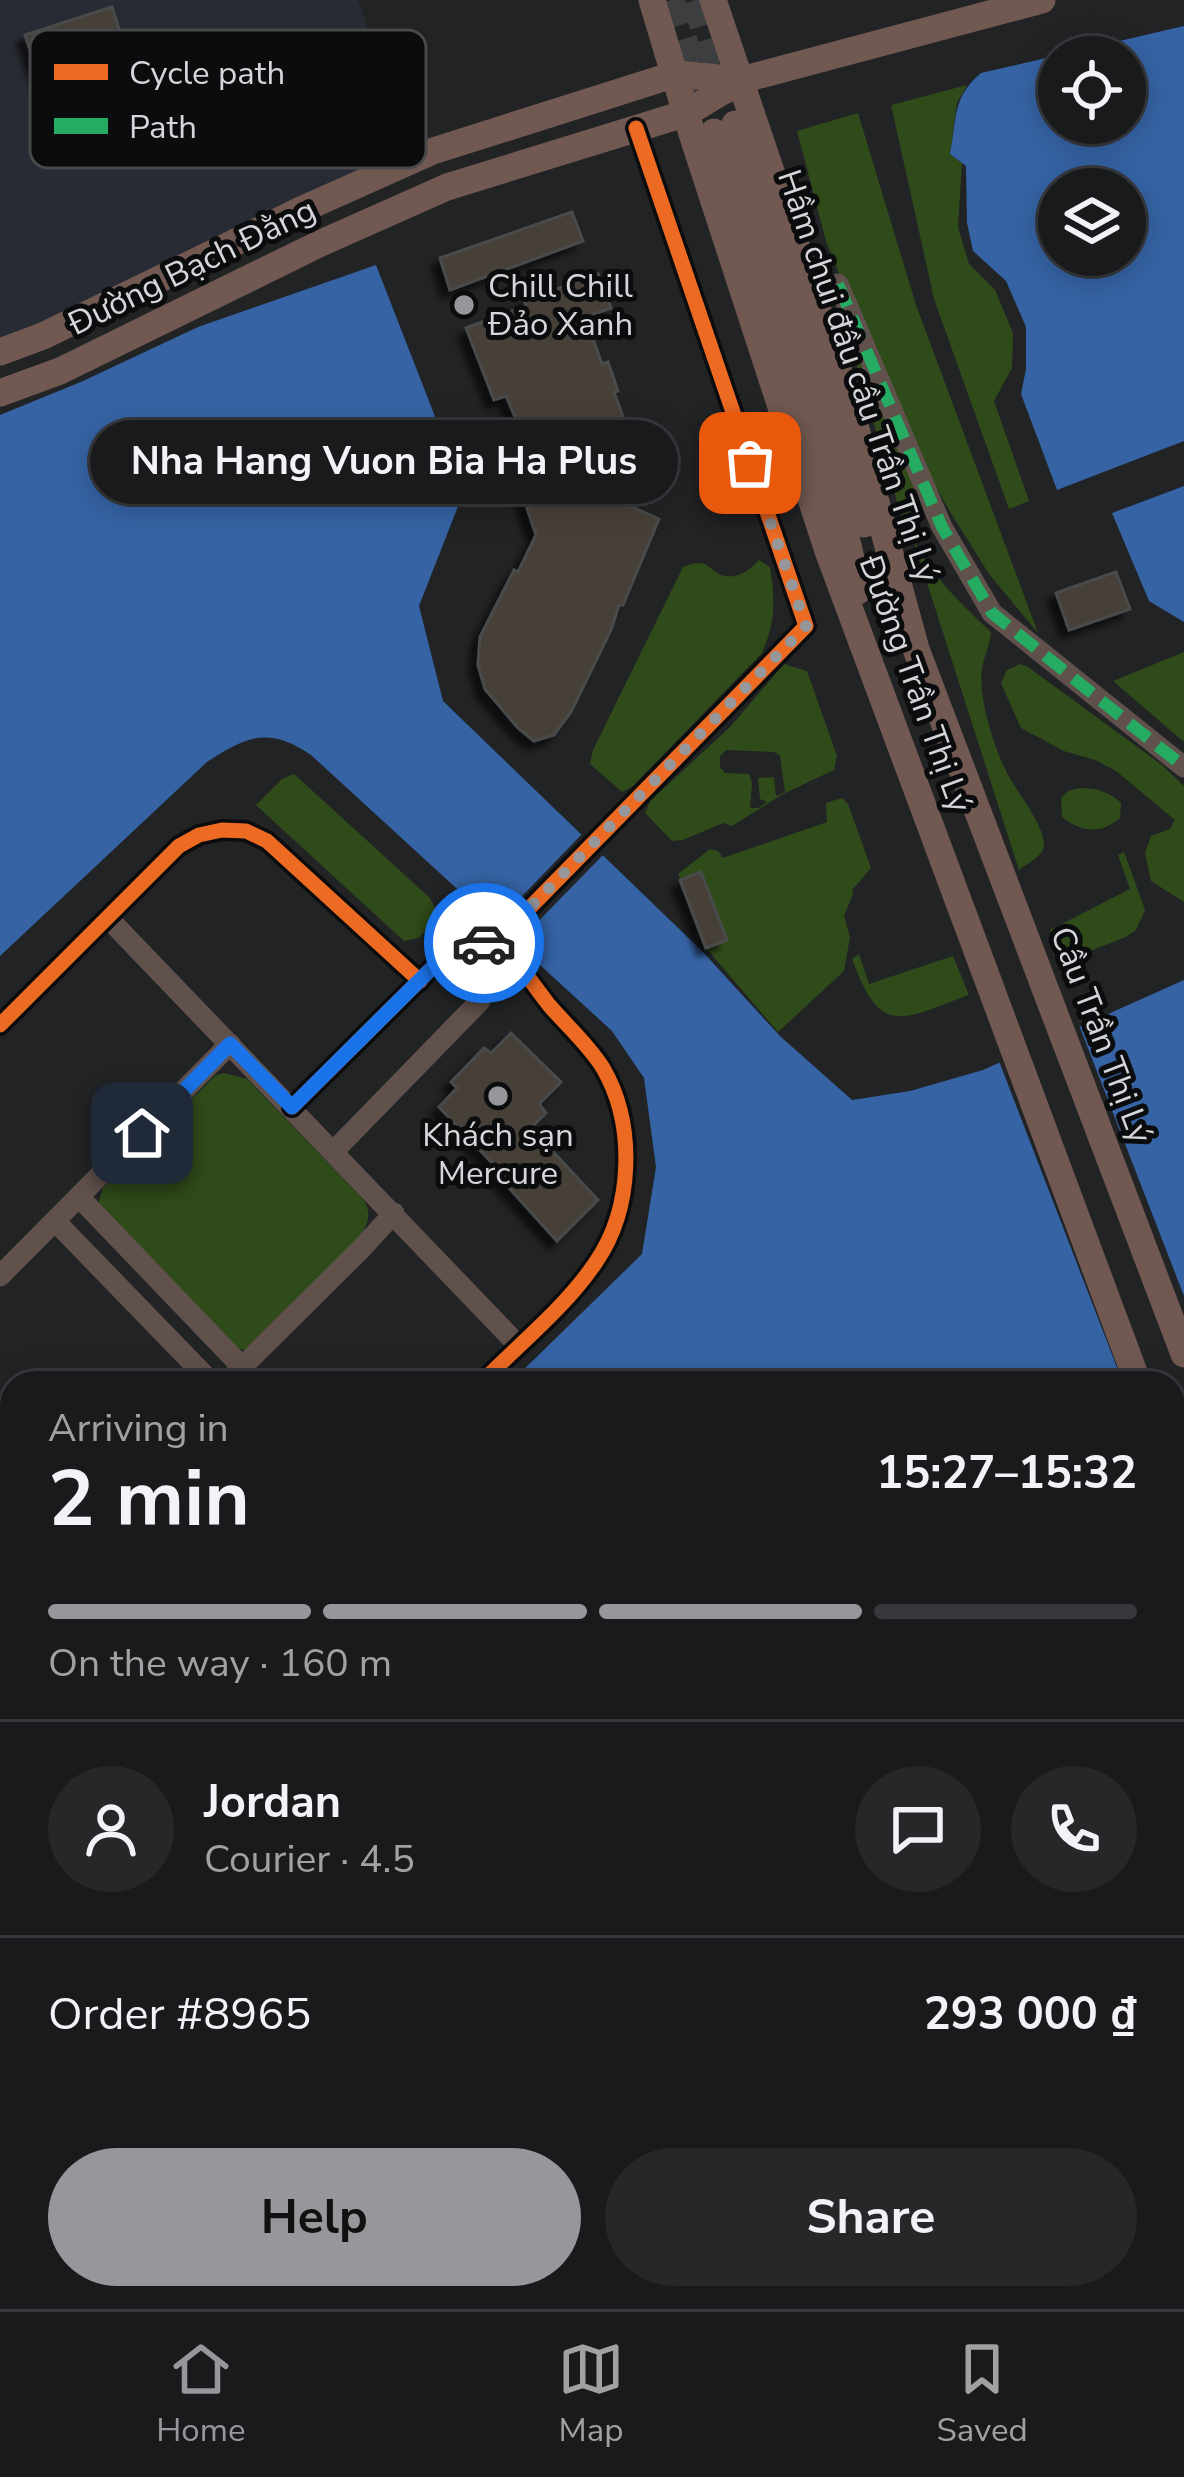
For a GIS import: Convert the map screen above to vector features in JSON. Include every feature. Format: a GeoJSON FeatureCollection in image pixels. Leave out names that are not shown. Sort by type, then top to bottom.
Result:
{"type":"FeatureCollection","features":[{"type":"Feature","properties":{"kind":"main road","name":"Đường Trần Thị Lý"},"geometry":{"type":"LineString","coordinates":[[652,0],[829,551],[1133,1371]]}},
{"type":"Feature","properties":{"kind":"main road","name":"Đường Trần Thị Lý"},"geometry":{"type":"LineString","coordinates":[[712,0],[848,396],[916,650],[1002,876]]}},
{"type":"Feature","properties":{"kind":"main road"},"geometry":{"type":"LineString","coordinates":[[676,74],[741,80],[971,9],[1042,0]]}},
{"type":"Feature","properties":{"kind":"main road","name":"Đường Bạch Đằng"},"geometry":{"type":"LineString","coordinates":[[426,154],[676,74]]}},
{"type":"Feature","properties":{"kind":"main road","name":"Đường Bạch Đằng"},"geometry":{"type":"LineString","coordinates":[[0,393],[59,371],[447,187],[687,113],[741,80]]}},
{"type":"Feature","properties":{"kind":"main road","name":"Hầm chui đầu cầu Trần Thị Lý"},"geometry":{"type":"LineString","coordinates":[[874,671],[848,545],[725,128],[869,538],[916,650]]}},
{"type":"Feature","properties":{"kind":"main road","name":"Đường Bạch Đằng"},"geometry":{"type":"LineString","coordinates":[[0,352],[43,336],[395,168]]}},
{"type":"Feature","properties":{"kind":"main road"},"geometry":{"type":"LineString","coordinates":[[401,168],[413,202]]}},
{"type":"Feature","properties":{"kind":"main road"},"geometry":{"type":"LineString","coordinates":[[43,336],[59,371]]}},
{"type":"Feature","properties":{"kind":"main road","name":"Cầu Trần Thị Lý"},"geometry":{"type":"LineString","coordinates":[[1002,876],[1184,1354]]}},
{"type":"Feature","properties":{"kind":"street"},"geometry":{"type":"LineString","coordinates":[[292,1107],[440,960],[503,934],[806,626],[636,128]]}},
{"type":"Feature","properties":{"kind":"street"},"geometry":{"type":"LineString","coordinates":[[838,284],[942,527],[992,613],[1184,767]]}},
{"type":"Feature","properties":{"kind":"street"},"geometry":{"type":"LineString","coordinates":[[0,1025],[179,846],[222,830],[246,831],[267,841],[420,981]]}},
{"type":"Feature","properties":{"kind":"street"},"geometry":{"type":"LineString","coordinates":[[107,916],[518,1345]]}},
{"type":"Feature","properties":{"kind":"street"},"geometry":{"type":"LineString","coordinates":[[334,1151],[480,1001],[503,934]]}},
{"type":"Feature","properties":{"kind":"street"},"geometry":{"type":"LineString","coordinates":[[493,1371],[597,1261],[614,1225],[626,1165],[619,1107],[603,1068],[550,1006],[503,934]]}},
{"type":"Feature","properties":{"kind":"street"},"geometry":{"type":"LineString","coordinates":[[0,1276],[230,1044]]}},
{"type":"Feature","properties":{"kind":"street"},"geometry":{"type":"LineString","coordinates":[[79,1197],[231,1371]]}},
{"type":"Feature","properties":{"kind":"street"},"geometry":{"type":"LineString","coordinates":[[238,1371],[394,1213]]}},
{"type":"Feature","properties":{"kind":"street"},"geometry":{"type":"LineString","coordinates":[[55,1221],[200,1371]]}},
{"type":"Feature","properties":{"kind":"shaded area"},"geometry":{"type":"Polygon","coordinates":[[[0,0],[358,0],[368,30],[30,30],[30,168],[403,168],[0,354],[0,0]]]}},
{"type":"Feature","properties":{"kind":"green space"},"geometry":{"type":"Polygon","coordinates":[[[967,85],[957,103],[950,154],[962,163],[958,227],[969,264],[995,290],[1013,333],[1012,368],[994,401],[1029,501],[1009,509],[934,299],[891,105],[967,85]]]}},
{"type":"Feature","properties":{"kind":"green space"},"geometry":{"type":"Polygon","coordinates":[[[858,113],[916,305],[1038,633],[989,574],[916,450],[826,241],[797,131],[858,113]]]}},
{"type":"Feature","properties":{"kind":"green space"},"geometry":{"type":"Polygon","coordinates":[[[841,313],[907,455],[917,513],[911,534],[907,535],[841,313]]]}},
{"type":"Feature","properties":{"kind":"green space"},"geometry":{"type":"Polygon","coordinates":[[[913,539],[938,577],[991,632],[981,680],[987,720],[1005,769],[1034,816],[1044,844],[1038,856],[1019,870],[913,539]]]}},
{"type":"Feature","properties":{"kind":"green space"},"geometry":{"type":"Polygon","coordinates":[[[759,560],[770,567],[773,601],[762,653],[622,792],[590,764],[593,750],[683,567],[702,563],[732,576],[759,560]]]}},
{"type":"Feature","properties":{"kind":"green space"},"geometry":{"type":"Polygon","coordinates":[[[1184,652],[1184,742],[1113,681],[1184,652]]]}},
{"type":"Feature","properties":{"kind":"green space"},"geometry":{"type":"Polygon","coordinates":[[[784,664],[807,671],[837,756],[834,770],[732,826],[723,823],[672,841],[645,813],[650,801],[730,727],[784,664]],[[726,750],[720,756],[725,773],[749,774],[750,808],[767,802],[760,799],[758,778],[774,777],[776,796],[785,792],[780,756],[726,750]]]}},
{"type":"Feature","properties":{"kind":"green space"},"geometry":{"type":"Polygon","coordinates":[[[1020,664],[1162,765],[1184,786],[1184,902],[1151,881],[1145,853],[1151,836],[1170,829],[1175,820],[1116,771],[1021,728],[1001,683],[1007,670],[1020,664]]]}},
{"type":"Feature","properties":{"kind":"green space"},"geometry":{"type":"Polygon","coordinates":[[[294,774],[430,898],[438,914],[419,938],[404,941],[256,805],[282,779],[294,774]]]}},
{"type":"Feature","properties":{"kind":"green space"},"geometry":{"type":"Polygon","coordinates":[[[1079,788],[1102,791],[1116,799],[1121,803],[1120,818],[1091,830],[1062,817],[1061,798],[1079,788]]]}},
{"type":"Feature","properties":{"kind":"green space"},"geometry":{"type":"Polygon","coordinates":[[[842,798],[871,868],[852,890],[844,916],[850,937],[844,971],[778,1032],[706,948],[678,874],[710,849],[723,858],[827,822],[826,803],[842,798]]]}},
{"type":"Feature","properties":{"kind":"green space"},"geometry":{"type":"Polygon","coordinates":[[[1124,852],[1145,910],[1136,930],[1064,961],[1050,930],[1130,889],[1118,855],[1124,852]]]}},
{"type":"Feature","properties":{"kind":"green space"},"geometry":{"type":"Polygon","coordinates":[[[859,954],[869,984],[953,956],[969,995],[910,1015],[884,1012],[873,1002],[852,959],[859,954]]]}},
{"type":"Feature","properties":{"kind":"green space"},"geometry":{"type":"Polygon","coordinates":[[[216,1075],[247,1079],[364,1200],[368,1213],[361,1235],[247,1350],[223,1347],[96,1210],[103,1188],[216,1075]]]}},
{"type":"Feature","properties":{"kind":"water"},"geometry":{"type":"Polygon","coordinates":[[[1184,26],[1184,441],[1057,490],[1021,394],[1026,327],[1006,281],[973,251],[967,223],[966,166],[950,154],[960,100],[981,73],[1038,60],[1038,144],[1146,144],[1146,36],[1141,36],[1184,26]]]}},
{"type":"Feature","properties":{"kind":"water"},"geometry":{"type":"Polygon","coordinates":[[[376,265],[464,491],[419,606],[443,701],[701,950],[780,1036],[852,1100],[910,1091],[983,1070],[1184,980],[1184,1371],[522,1371],[642,1254],[656,1167],[644,1078],[612,1031],[311,755],[283,740],[246,741],[207,762],[0,956],[0,415],[198,327],[376,265]]]}},
{"type":"Feature","properties":{"kind":"water"},"geometry":{"type":"Polygon","coordinates":[[[1184,486],[1184,622],[1149,601],[1112,513],[1184,486]]]}},
{"type":"Feature","properties":{"kind":"pier"},"geometry":{"type":"Polygon","coordinates":[[[582,834],[603,855],[519,941],[498,921],[582,834]]]}},
{"type":"Feature","properties":{"kind":"pier"},"geometry":{"type":"Polygon","coordinates":[[[1077,1020],[1184,1296],[1184,1371],[1118,1371],[997,1056],[1077,1020]]]}},
{"type":"Feature","properties":{"kind":"building"},"geometry":{"type":"Polygon","coordinates":[[[112,7],[119,30],[41,30],[112,7]]]}},
{"type":"Feature","properties":{"kind":"building"},"geometry":{"type":"Polygon","coordinates":[[[572,212],[583,241],[450,290],[440,258],[572,212]]]}},
{"type":"Feature","properties":{"kind":"building"},"geometry":{"type":"Polygon","coordinates":[[[598,274],[611,308],[585,317],[602,364],[608,362],[626,425],[655,489],[621,502],[659,519],[571,712],[554,735],[534,741],[485,689],[478,665],[480,637],[536,535],[513,466],[533,459],[506,396],[494,400],[466,328],[598,274]]]}},
{"type":"Feature","properties":{"kind":"building"},"geometry":{"type":"Polygon","coordinates":[[[1116,572],[1130,609],[1069,630],[1056,593],[1116,572]]]}},
{"type":"Feature","properties":{"kind":"building"},"geometry":{"type":"Polygon","coordinates":[[[701,872],[727,940],[706,948],[680,880],[701,872]]]}},
{"type":"Feature","properties":{"kind":"building"},"geometry":{"type":"Polygon","coordinates":[[[511,1033],[561,1082],[539,1104],[546,1113],[531,1128],[598,1200],[557,1241],[439,1107],[457,1088],[451,1082],[484,1048],[491,1053],[511,1033]]]}},
{"type":"Feature","properties":{"kind":"tunnel"},"geometry":{"type":"LineString","coordinates":[[671,0],[701,93]]}},
{"type":"Feature","properties":{"kind":"tunnel"},"geometry":{"type":"LineString","coordinates":[[695,0],[735,124]]}},
{"type":"Feature","properties":{"kind":"marked path"},"geometry":{"type":"LineString","coordinates":[[838,284],[942,527],[992,613],[1184,767]]}},
{"type":"Feature","properties":{"kind":"cycle path"},"geometry":{"type":"LineString","coordinates":[[292,1107],[440,960],[507,931],[806,626],[636,128]]}},
{"type":"Feature","properties":{"kind":"cycle path"},"geometry":{"type":"LineString","coordinates":[[0,1025],[179,846],[222,830],[246,831],[267,841],[420,981]]}},
{"type":"Feature","properties":{"kind":"cycle path"},"geometry":{"type":"LineString","coordinates":[[493,1371],[556,1310],[596,1262],[617,1217],[626,1166],[621,1115],[603,1068],[499,938]]}},
{"type":"Feature","properties":{"kind":"way so far"},"geometry":{"type":"LineString","coordinates":[[484,943],[507,931],[806,626],[750,463]]}},
{"type":"Feature","properties":{"kind":"place","name":"Chill Chill Đảo Xanh"},"geometry":{"type":"Point","coordinates":[464,305]}},
{"type":"Feature","properties":{"kind":"place","name":"Nha Hang Vuon Bia Ha Plus"},"geometry":{"type":"Point","coordinates":[750,463]}},
{"type":"Feature","properties":{"kind":"place","name":"Khách sạn Mercure"},"geometry":{"type":"Point","coordinates":[498,1096]}},
{"type":"Feature","properties":{"kind":"route"},"geometry":{"type":"LineString","coordinates":[[142,1133],[230,1044],[292,1107],[440,960],[484,943]]}}]}
